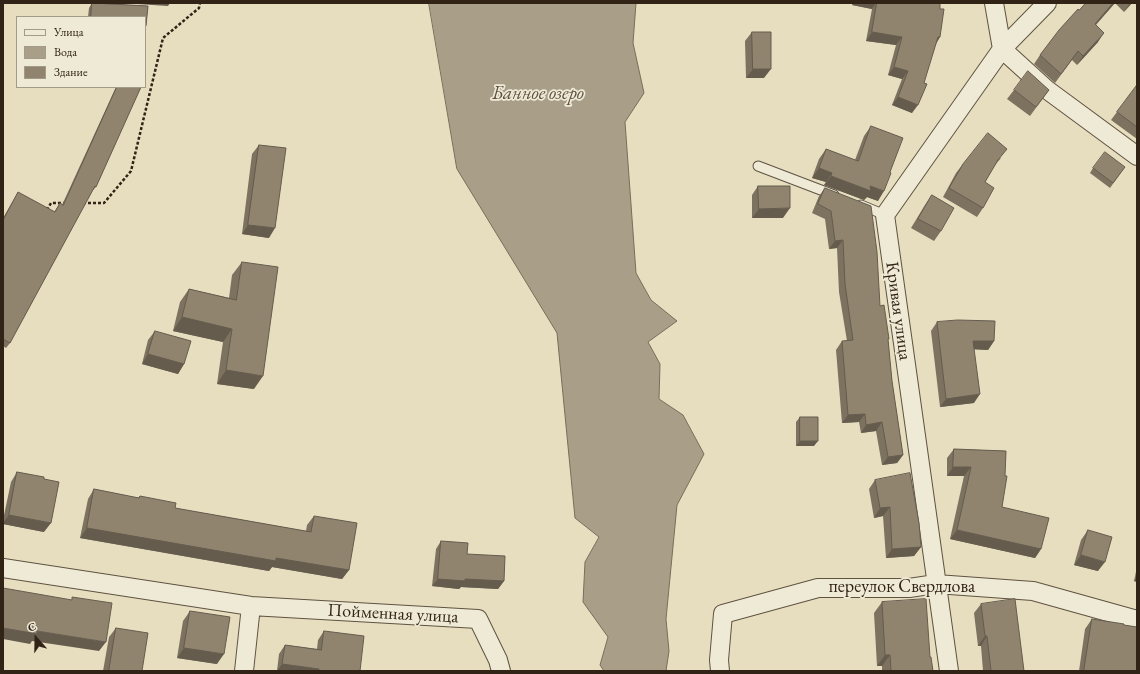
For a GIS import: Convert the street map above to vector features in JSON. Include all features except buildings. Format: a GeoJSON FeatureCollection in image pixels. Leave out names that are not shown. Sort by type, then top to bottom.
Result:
{"type":"FeatureCollection","features":[{"type":"Feature","properties":{"kind":"street"},"geometry":{"type":"LineString","coordinates":[[994,3],[1002,49],[1046,89],[1137,156]]}},
{"type":"Feature","properties":{"kind":"street"},"geometry":{"type":"LineString","coordinates":[[885,215],[1002,49],[1047,3]]}},
{"type":"Feature","properties":{"kind":"street","name":"Кривая улица"},"geometry":{"type":"LineString","coordinates":[[885,215],[949,671]]}},
{"type":"Feature","properties":{"kind":"street","name":"Пойменная улица"},"geometry":{"type":"LineString","coordinates":[[3,568],[251,606],[478,619],[498,660],[501,671]]}},
{"type":"Feature","properties":{"kind":"street","name":"переулок Свердлова"},"geometry":{"type":"LineString","coordinates":[[720,671],[719,660],[723,614],[818,588],[909,588],[936,584],[1033,590],[1137,620]]}},
{"type":"Feature","properties":{"kind":"street"},"geometry":{"type":"LineString","coordinates":[[244,671],[251,606]]}},
{"type":"Feature","properties":{"kind":"lane"},"geometry":{"type":"LineString","coordinates":[[758,166],[885,215]]}},
{"type":"Feature","properties":{"kind":"path"},"geometry":{"type":"LineString","coordinates":[[81,203],[104,203],[131,171],[162,38],[199,8],[200,3]]}},
{"type":"Feature","properties":{"kind":"path"},"geometry":{"type":"LineString","coordinates":[[47,210],[51,204],[66,203]]}},
{"type":"Feature","properties":{"kind":"water","name":"Банное озеро"},"geometry":{"type":"Polygon","coordinates":[[[429,3],[636,3],[633,43],[644,93],[625,122],[636,273],[651,300],[677,321],[648,342],[660,364],[659,399],[683,415],[704,454],[677,505],[666,619],[669,651],[666,671],[604,671],[600,665],[608,637],[583,602],[585,562],[599,537],[575,518],[557,333],[457,169],[429,3]]]}}]}
